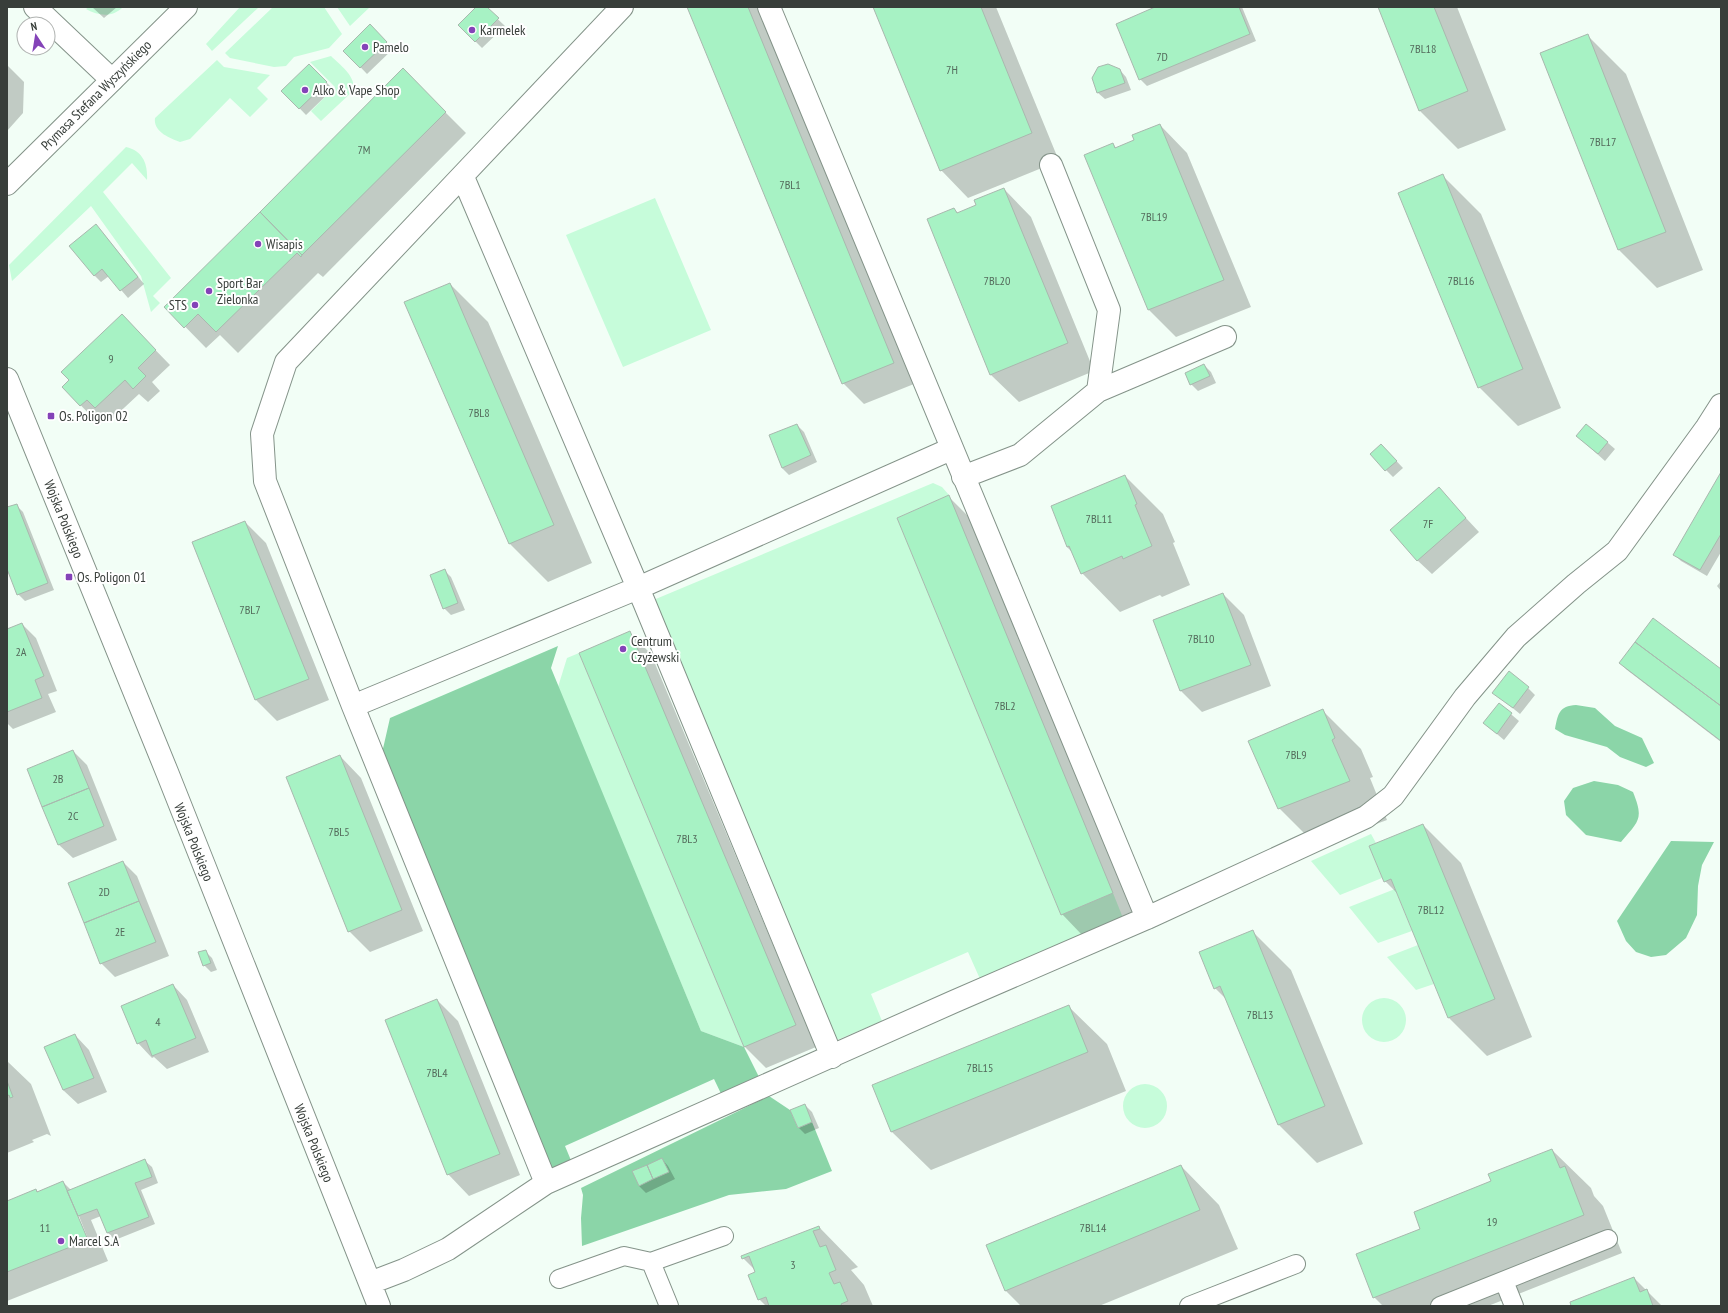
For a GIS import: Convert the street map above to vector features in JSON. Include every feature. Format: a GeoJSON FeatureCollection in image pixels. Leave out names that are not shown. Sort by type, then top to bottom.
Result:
{"type":"FeatureCollection","features":[{"type":"Feature","properties":{"kind":"street"},"geometry":{"type":"LineString","coordinates":[[35,7],[112,80]]}},
{"type":"Feature","properties":{"kind":"street","name":"Prymasa Stefana Wyszyńskiego"},"geometry":{"type":"LineString","coordinates":[[7,184],[186,7]]}},
{"type":"Feature","properties":{"kind":"street"},"geometry":{"type":"LineString","coordinates":[[546,1183],[353,706],[265,481],[262,434],[286,362],[463,177],[511,122],[622,7]]}},
{"type":"Feature","properties":{"kind":"street"},"geometry":{"type":"LineString","coordinates":[[769,7],[1147,918]]}},
{"type":"Feature","properties":{"kind":"street"},"geometry":{"type":"LineString","coordinates":[[1051,165],[1109,310],[1098,391]]}},
{"type":"Feature","properties":{"kind":"street"},"geometry":{"type":"LineString","coordinates":[[463,177],[638,588],[823,1061]]}},
{"type":"Feature","properties":{"kind":"street"},"geometry":{"type":"LineString","coordinates":[[963,477],[1020,455],[1098,391],[1225,337]]}},
{"type":"Feature","properties":{"kind":"street","name":"Wojska Polskiego"},"geometry":{"type":"LineString","coordinates":[[7,379],[164,765],[379,1306]]}},
{"type":"Feature","properties":{"kind":"street"},"geometry":{"type":"LineString","coordinates":[[370,1283],[404,1270],[448,1249],[546,1183],[725,1102],[823,1061],[960,999],[1147,918],[1366,817],[1393,796],[1465,697],[1516,637],[1576,584],[1617,551],[1707,427],[1721,405]]}},
{"type":"Feature","properties":{"kind":"street"},"geometry":{"type":"LineString","coordinates":[[353,706],[638,588],[951,448]]}},
{"type":"Feature","properties":{"kind":"lane"},"geometry":{"type":"LineString","coordinates":[[559,1279],[624,1256],[651,1262],[724,1236]]}},
{"type":"Feature","properties":{"kind":"lane"},"geometry":{"type":"LineString","coordinates":[[1440,1306],[1608,1239]]}},
{"type":"Feature","properties":{"kind":"lane"},"geometry":{"type":"LineString","coordinates":[[651,1262],[669,1306]]}},
{"type":"Feature","properties":{"kind":"lane"},"geometry":{"type":"LineString","coordinates":[[1189,1306],[1296,1264]]}},
{"type":"Feature","properties":{"kind":"lane"},"geometry":{"type":"LineString","coordinates":[[1504,1281],[1514,1306]]}},
{"type":"Feature","properties":{"kind":"green space"},"geometry":{"type":"Polygon","coordinates":[[[89,7],[123,7],[119,11],[105,15],[86,9],[89,7]]]}},
{"type":"Feature","properties":{"kind":"green space"},"geometry":{"type":"Polygon","coordinates":[[[240,7],[259,7],[212,51],[206,44],[240,7]]]}},
{"type":"Feature","properties":{"kind":"green space"},"geometry":{"type":"Polygon","coordinates":[[[273,7],[324,7],[342,34],[329,48],[294,57],[286,66],[274,67],[230,58],[225,53],[273,7]]]}},
{"type":"Feature","properties":{"kind":"green space"},"geometry":{"type":"Polygon","coordinates":[[[337,7],[370,7],[350,26],[337,7]]]}},
{"type":"Feature","properties":{"kind":"green space"},"geometry":{"type":"Polygon","coordinates":[[[331,56],[350,75],[354,85],[354,90],[321,121],[311,111],[335,87],[310,62],[331,56]]]}},
{"type":"Feature","properties":{"kind":"green space"},"geometry":{"type":"Polygon","coordinates":[[[217,60],[224,67],[270,75],[257,88],[268,99],[250,117],[230,98],[190,139],[180,142],[159,131],[155,123],[155,118],[217,60]]]}},
{"type":"Feature","properties":{"kind":"green space"},"geometry":{"type":"Polygon","coordinates":[[[126,147],[137,152],[143,159],[147,169],[147,180],[132,163],[103,192],[171,278],[153,296],[160,303],[151,312],[141,276],[91,206],[12,281],[9,265],[126,147]]]}},
{"type":"Feature","properties":{"kind":"green space"},"geometry":{"type":"Polygon","coordinates":[[[655,198],[711,330],[623,367],[566,235],[655,198]]]}},
{"type":"Feature","properties":{"kind":"green space"},"geometry":{"type":"Polygon","coordinates":[[[933,483],[942,487],[949,495],[897,518],[1061,915],[1113,893],[1123,918],[980,979],[968,952],[871,994],[882,1021],[837,1040],[651,601],[933,483]]]}},
{"type":"Feature","properties":{"kind":"green space"},"geometry":{"type":"Polygon","coordinates":[[[558,646],[551,668],[701,1031],[744,1047],[764,1087],[725,1102],[714,1079],[565,1146],[575,1170],[556,1178],[382,753],[390,718],[558,646]]]}},
{"type":"Feature","properties":{"kind":"green space"},"geometry":{"type":"Polygon","coordinates":[[[579,653],[744,1047],[701,1031],[558,687],[567,658],[579,653]]]}},
{"type":"Feature","properties":{"kind":"green space"},"geometry":{"type":"Polygon","coordinates":[[[1576,705],[1595,708],[1615,726],[1642,738],[1654,763],[1646,767],[1620,757],[1607,747],[1565,735],[1555,729],[1560,712],[1566,707],[1576,705]]]}},
{"type":"Feature","properties":{"kind":"green space"},"geometry":{"type":"Polygon","coordinates":[[[1594,781],[1618,785],[1633,792],[1638,808],[1638,819],[1636,824],[1621,842],[1586,835],[1566,815],[1564,801],[1573,788],[1594,781]]]}},
{"type":"Feature","properties":{"kind":"green space"},"geometry":{"type":"Polygon","coordinates":[[[1371,834],[1376,843],[1369,846],[1382,878],[1340,895],[1311,861],[1371,834]]]}},
{"type":"Feature","properties":{"kind":"green space"},"geometry":{"type":"Polygon","coordinates":[[[1671,841],[1714,842],[1702,865],[1698,886],[1697,915],[1686,938],[1666,955],[1651,957],[1636,952],[1626,941],[1617,921],[1671,841]]]}},
{"type":"Feature","properties":{"kind":"green space"},"geometry":{"type":"Polygon","coordinates":[[[1395,889],[1412,931],[1378,943],[1349,907],[1395,889]]]}},
{"type":"Feature","properties":{"kind":"green space"},"geometry":{"type":"Polygon","coordinates":[[[1418,945],[1434,984],[1416,990],[1387,957],[1418,945]]]}},
{"type":"Feature","properties":{"kind":"green space"},"geometry":{"type":"Polygon","coordinates":[[[1380,998],[1388,998],[1400,1004],[1406,1016],[1406,1024],[1400,1036],[1388,1042],[1380,1042],[1368,1036],[1362,1024],[1362,1016],[1368,1004],[1380,998]]]}},
{"type":"Feature","properties":{"kind":"green space"},"geometry":{"type":"Polygon","coordinates":[[[1141,1084],[1149,1084],[1161,1090],[1167,1102],[1167,1110],[1161,1122],[1149,1128],[1141,1128],[1129,1122],[1123,1110],[1123,1102],[1129,1090],[1141,1084]]]}},
{"type":"Feature","properties":{"kind":"green space"},"geometry":{"type":"Polygon","coordinates":[[[769,1096],[790,1110],[798,1128],[812,1122],[832,1171],[786,1189],[729,1195],[582,1246],[581,1218],[583,1195],[581,1188],[769,1096]]]}},
{"type":"Feature","properties":{"kind":"building"},"geometry":{"type":"Polygon","coordinates":[[[476,7],[487,7],[499,18],[475,42],[458,25],[476,7]]]}},
{"type":"Feature","properties":{"kind":"building"},"geometry":{"type":"Polygon","coordinates":[[[687,7],[748,7],[894,363],[842,384],[687,7]]]}},
{"type":"Feature","properties":{"kind":"building"},"geometry":{"type":"Polygon","coordinates":[[[873,7],[981,7],[1032,133],[940,171],[873,7]]]}},
{"type":"Feature","properties":{"kind":"building"},"geometry":{"type":"Polygon","coordinates":[[[1155,7],[1239,7],[1250,34],[1139,80],[1116,24],[1155,7]]]}},
{"type":"Feature","properties":{"kind":"building"},"geometry":{"type":"Polygon","coordinates":[[[1378,7],[1434,7],[1468,91],[1419,111],[1378,7]]]}},
{"type":"Feature","properties":{"kind":"building","name":"Pamelo"},"geometry":{"type":"Polygon","coordinates":[[[370,24],[387,42],[360,68],[343,51],[370,24]]]}},
{"type":"Feature","properties":{"kind":"building"},"geometry":{"type":"Polygon","coordinates":[[[1588,34],[1666,232],[1618,250],[1540,53],[1588,34]]]}},
{"type":"Feature","properties":{"kind":"building"},"geometry":{"type":"Polygon","coordinates":[[[309,64],[327,82],[299,109],[281,91],[309,64]]]}},
{"type":"Feature","properties":{"kind":"building"},"geometry":{"type":"Polygon","coordinates":[[[1108,64],[1120,69],[1125,83],[1097,93],[1092,78],[1098,67],[1108,64]]]}},
{"type":"Feature","properties":{"kind":"building"},"geometry":{"type":"Polygon","coordinates":[[[403,68],[446,112],[302,255],[260,212],[403,68]]]}},
{"type":"Feature","properties":{"kind":"building"},"geometry":{"type":"Polygon","coordinates":[[[1160,124],[1224,280],[1148,310],[1084,155],[1113,143],[1115,148],[1134,140],[1132,135],[1160,124]]]}},
{"type":"Feature","properties":{"kind":"building"},"geometry":{"type":"Polygon","coordinates":[[[1443,174],[1523,369],[1478,388],[1398,193],[1443,174]]]}},
{"type":"Feature","properties":{"kind":"building"},"geometry":{"type":"Polygon","coordinates":[[[1004,188],[1068,343],[990,375],[927,219],[954,208],[957,213],[976,205],[974,200],[1004,188]]]}},
{"type":"Feature","properties":{"kind":"building"},"geometry":{"type":"Polygon","coordinates":[[[260,212],[302,255],[301,257],[297,253],[216,332],[198,314],[184,328],[164,307],[260,212]]]}},
{"type":"Feature","properties":{"kind":"building"},"geometry":{"type":"Polygon","coordinates":[[[96,224],[138,277],[120,291],[102,269],[94,276],[69,246],[96,224]]]}},
{"type":"Feature","properties":{"kind":"building"},"geometry":{"type":"Polygon","coordinates":[[[450,283],[554,525],[509,544],[404,302],[450,283]]]}},
{"type":"Feature","properties":{"kind":"building"},"geometry":{"type":"Polygon","coordinates":[[[122,314],[156,350],[138,368],[146,376],[133,389],[125,380],[95,408],[87,400],[80,406],[62,387],[69,380],[61,372],[122,314]]]}},
{"type":"Feature","properties":{"kind":"building"},"geometry":{"type":"Polygon","coordinates":[[[1204,364],[1210,376],[1190,385],[1185,373],[1204,364]]]}},
{"type":"Feature","properties":{"kind":"building"},"geometry":{"type":"Polygon","coordinates":[[[797,424],[811,455],[782,468],[769,435],[797,424]]]}},
{"type":"Feature","properties":{"kind":"building"},"geometry":{"type":"Polygon","coordinates":[[[1586,424],[1608,442],[1598,454],[1576,436],[1586,424]]]}},
{"type":"Feature","properties":{"kind":"building"},"geometry":{"type":"Polygon","coordinates":[[[1381,444],[1397,461],[1385,471],[1370,454],[1381,444]]]}},
{"type":"Feature","properties":{"kind":"building"},"geometry":{"type":"Polygon","coordinates":[[[1721,472],[1721,534],[1700,570],[1673,555],[1721,472]]]}},
{"type":"Feature","properties":{"kind":"building"},"geometry":{"type":"Polygon","coordinates":[[[1125,475],[1137,504],[1135,505],[1152,546],[1123,559],[1122,556],[1081,574],[1069,546],[1067,547],[1051,506],[1125,475]]]}},
{"type":"Feature","properties":{"kind":"building"},"geometry":{"type":"Polygon","coordinates":[[[1439,487],[1466,518],[1417,561],[1390,530],[1439,487]]]}},
{"type":"Feature","properties":{"kind":"building"},"geometry":{"type":"Polygon","coordinates":[[[949,495],[1113,893],[1061,915],[897,518],[949,495]]]}},
{"type":"Feature","properties":{"kind":"building"},"geometry":{"type":"Polygon","coordinates":[[[17,504],[48,583],[17,595],[7,569],[7,507],[17,504]]]}},
{"type":"Feature","properties":{"kind":"building"},"geometry":{"type":"Polygon","coordinates":[[[245,521],[309,679],[255,700],[192,542],[245,521]]]}},
{"type":"Feature","properties":{"kind":"building"},"geometry":{"type":"Polygon","coordinates":[[[445,569],[458,603],[443,609],[430,575],[445,569]]]}},
{"type":"Feature","properties":{"kind":"building"},"geometry":{"type":"Polygon","coordinates":[[[1223,593],[1251,665],[1180,691],[1153,620],[1223,593]]]}},
{"type":"Feature","properties":{"kind":"building"},"geometry":{"type":"Polygon","coordinates":[[[1653,618],[1721,669],[1721,706],[1635,642],[1653,618]]]}},
{"type":"Feature","properties":{"kind":"building"},"geometry":{"type":"Polygon","coordinates":[[[22,623],[44,676],[35,680],[42,698],[7,712],[7,629],[22,623]]]}},
{"type":"Feature","properties":{"kind":"building"},"geometry":{"type":"Polygon","coordinates":[[[630,631],[796,1025],[744,1047],[579,653],[630,631]]]}},
{"type":"Feature","properties":{"kind":"building"},"geometry":{"type":"Polygon","coordinates":[[[1635,642],[1721,706],[1721,741],[1619,663],[1635,642]]]}},
{"type":"Feature","properties":{"kind":"building"},"geometry":{"type":"Polygon","coordinates":[[[1509,671],[1529,687],[1513,708],[1492,693],[1509,671]]]}},
{"type":"Feature","properties":{"kind":"building"},"geometry":{"type":"Polygon","coordinates":[[[1499,703],[1512,713],[1497,734],[1483,723],[1499,703]]]}},
{"type":"Feature","properties":{"kind":"building"},"geometry":{"type":"Polygon","coordinates":[[[1323,709],[1335,738],[1332,740],[1350,781],[1278,809],[1248,741],[1323,709]]]}},
{"type":"Feature","properties":{"kind":"building"},"geometry":{"type":"Polygon","coordinates":[[[73,750],[89,788],[42,807],[27,769],[73,750]]]}},
{"type":"Feature","properties":{"kind":"building"},"geometry":{"type":"Polygon","coordinates":[[[340,755],[402,910],[348,932],[286,777],[340,755]]]}},
{"type":"Feature","properties":{"kind":"building"},"geometry":{"type":"Polygon","coordinates":[[[89,788],[104,826],[58,845],[42,807],[89,788]]]}},
{"type":"Feature","properties":{"kind":"building"},"geometry":{"type":"Polygon","coordinates":[[[1423,824],[1495,999],[1448,1018],[1391,879],[1384,882],[1369,846],[1423,824]]]}},
{"type":"Feature","properties":{"kind":"building"},"geometry":{"type":"Polygon","coordinates":[[[123,861],[139,901],[84,923],[68,883],[123,861]]]}},
{"type":"Feature","properties":{"kind":"building"},"geometry":{"type":"Polygon","coordinates":[[[139,901],[156,942],[100,964],[84,923],[139,901]]]}},
{"type":"Feature","properties":{"kind":"building"},"geometry":{"type":"Polygon","coordinates":[[[1253,930],[1325,1106],[1278,1125],[1220,986],[1214,989],[1199,952],[1253,930]]]}},
{"type":"Feature","properties":{"kind":"building"},"geometry":{"type":"Polygon","coordinates":[[[206,950],[211,963],[203,966],[198,952],[206,950]]]}},
{"type":"Feature","properties":{"kind":"building"},"geometry":{"type":"Polygon","coordinates":[[[173,984],[196,1038],[152,1056],[146,1040],[137,1044],[121,1006],[173,984]]]}},
{"type":"Feature","properties":{"kind":"building"},"geometry":{"type":"Polygon","coordinates":[[[437,999],[500,1154],[447,1175],[385,1020],[437,999]]]}},
{"type":"Feature","properties":{"kind":"building"},"geometry":{"type":"Polygon","coordinates":[[[1069,1005],[1088,1052],[891,1132],[872,1085],[1069,1005]]]}},
{"type":"Feature","properties":{"kind":"building"},"geometry":{"type":"Polygon","coordinates":[[[75,1034],[94,1078],[63,1090],[44,1047],[75,1034]]]}},
{"type":"Feature","properties":{"kind":"building"},"geometry":{"type":"Polygon","coordinates":[[[7,1081],[13,1097],[10,1098],[9,1095],[7,1096],[7,1081]]]}},
{"type":"Feature","properties":{"kind":"building"},"geometry":{"type":"Polygon","coordinates":[[[805,1104],[812,1122],[798,1128],[790,1110],[805,1104]]]}},
{"type":"Feature","properties":{"kind":"building"},"geometry":{"type":"Polygon","coordinates":[[[1552,1149],[1560,1168],[1565,1166],[1584,1215],[1373,1298],[1356,1254],[1420,1229],[1414,1212],[1491,1181],[1488,1174],[1552,1149]]]}},
{"type":"Feature","properties":{"kind":"building"},"geometry":{"type":"Polygon","coordinates":[[[662,1158],[669,1172],[653,1179],[647,1165],[662,1158]]]}},
{"type":"Feature","properties":{"kind":"building"},"geometry":{"type":"Polygon","coordinates":[[[145,1159],[152,1177],[135,1183],[149,1217],[107,1233],[97,1209],[78,1216],[67,1191],[145,1159]]]}},
{"type":"Feature","properties":{"kind":"building"},"geometry":{"type":"Polygon","coordinates":[[[647,1165],[653,1179],[639,1186],[632,1171],[647,1165]]]}},
{"type":"Feature","properties":{"kind":"building"},"geometry":{"type":"Polygon","coordinates":[[[1181,1165],[1200,1210],[1005,1291],[986,1245],[1181,1165]]]}},
{"type":"Feature","properties":{"kind":"building"},"geometry":{"type":"Polygon","coordinates":[[[63,1181],[88,1240],[7,1272],[7,1201],[36,1189],[37,1192],[63,1181]]]}},
{"type":"Feature","properties":{"kind":"building"},"geometry":{"type":"Polygon","coordinates":[[[819,1226],[820,1229],[813,1231],[820,1247],[826,1245],[836,1270],[829,1273],[834,1284],[840,1282],[848,1301],[841,1304],[842,1306],[769,1306],[766,1297],[758,1300],[748,1275],[755,1272],[749,1256],[742,1259],[741,1256],[819,1226]]]}},
{"type":"Feature","properties":{"kind":"building"},"geometry":{"type":"Polygon","coordinates":[[[1634,1277],[1640,1292],[1647,1289],[1653,1306],[1571,1306],[1570,1302],[1634,1277]]]}},
{"type":"Feature","properties":{"kind":"place","name":"Karmelek"},"geometry":{"type":"Point","coordinates":[472,30]}},
{"type":"Feature","properties":{"kind":"place","name":"Pamelo"},"geometry":{"type":"Point","coordinates":[365,47]}},
{"type":"Feature","properties":{"kind":"place","name":"Alko & Vape Shop"},"geometry":{"type":"Point","coordinates":[305,90]}},
{"type":"Feature","properties":{"kind":"place","name":"Wisapis"},"geometry":{"type":"Point","coordinates":[258,244]}},
{"type":"Feature","properties":{"kind":"place","name":"Sport Bar Zielonka"},"geometry":{"type":"Point","coordinates":[209,291]}},
{"type":"Feature","properties":{"kind":"place","name":"STS"},"geometry":{"type":"Point","coordinates":[195,305]}},
{"type":"Feature","properties":{"kind":"place","name":"Os. Poligon 02"},"geometry":{"type":"Point","coordinates":[51,416]}},
{"type":"Feature","properties":{"kind":"place","name":"Os. Poligon 01"},"geometry":{"type":"Point","coordinates":[69,577]}},
{"type":"Feature","properties":{"kind":"place","name":"Centrum Czyżewski"},"geometry":{"type":"Point","coordinates":[623,649]}},
{"type":"Feature","properties":{"kind":"place","name":"Marcel S.A"},"geometry":{"type":"Point","coordinates":[61,1241]}}]}
